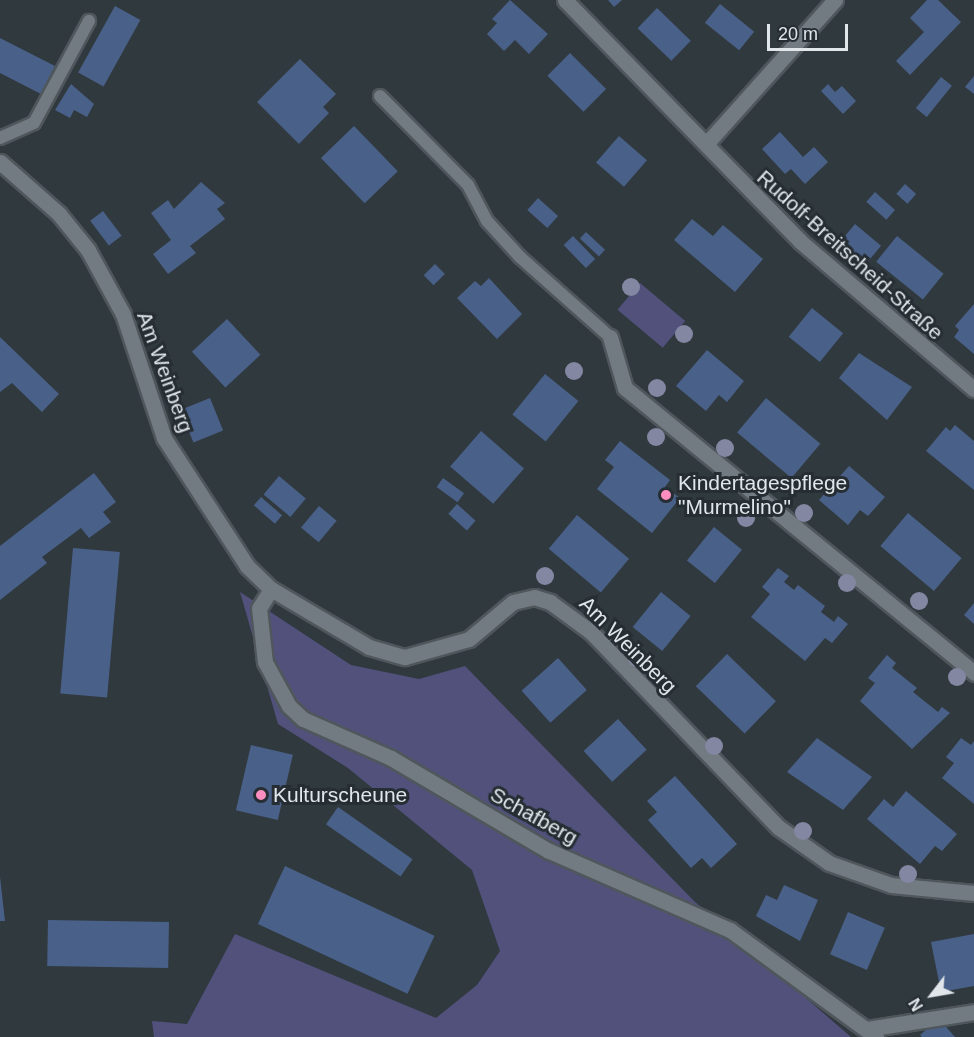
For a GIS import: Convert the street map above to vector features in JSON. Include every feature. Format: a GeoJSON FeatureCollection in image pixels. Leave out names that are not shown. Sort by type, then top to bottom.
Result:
{"type":"FeatureCollection","features":[{"type":"Feature","properties":{"kind":"street","name":"Rudolf-Breitscheid-Straße"},"geometry":{"type":"LineString","coordinates":[[565,0],[707,143],[724,170],[801,243],[974,388]]}},
{"type":"Feature","properties":{"kind":"street"},"geometry":{"type":"LineString","coordinates":[[707,143],[835,0]]}},
{"type":"Feature","properties":{"kind":"street","name":"Am Weinberg"},"geometry":{"type":"LineString","coordinates":[[0,162],[59,214],[88,250],[123,314],[164,438],[247,566],[271,589],[369,647],[405,657],[469,639],[513,602],[534,597],[550,602],[591,632],[778,827],[820,857],[891,885],[974,893]]}},
{"type":"Feature","properties":{"kind":"street"},"geometry":{"type":"LineString","coordinates":[[610,337],[625,388],[974,673]]}},
{"type":"Feature","properties":{"kind":"street","name":"Schafberg"},"geometry":{"type":"LineString","coordinates":[[271,589],[259,608],[265,662],[289,706],[303,719],[391,758],[549,850],[730,930],[872,1033],[974,1012]]}},
{"type":"Feature","properties":{"kind":"lane"},"geometry":{"type":"LineString","coordinates":[[0,138],[34,123],[89,21]]}},
{"type":"Feature","properties":{"kind":"lane"},"geometry":{"type":"LineString","coordinates":[[380,96],[468,185],[488,221],[520,257],[610,337]]}},
{"type":"Feature","properties":{"kind":"shaded area"},"geometry":{"type":"Polygon","coordinates":[[[640,283],[685,321],[663,348],[618,310],[640,283]]]}},
{"type":"Feature","properties":{"kind":"shaded area"},"geometry":{"type":"Polygon","coordinates":[[[240,592],[351,665],[419,679],[465,666],[694,901],[851,1037],[154,1037],[152,1021],[187,1024],[235,934],[436,1018],[477,985],[500,951],[472,870],[348,768],[278,724],[240,592]]]}},
{"type":"Feature","properties":{"kind":"building"},"geometry":{"type":"Polygon","coordinates":[[[510,0],[548,34],[529,54],[515,40],[504,51],[487,34],[497,23],[492,19],[510,0]]]}},
{"type":"Feature","properties":{"kind":"building"},"geometry":{"type":"Polygon","coordinates":[[[608,0],[622,0],[614,7],[608,0]]]}},
{"type":"Feature","properties":{"kind":"building"},"geometry":{"type":"Polygon","coordinates":[[[927,0],[938,0],[961,22],[910,75],[896,61],[924,32],[910,18],[927,0]]]}},
{"type":"Feature","properties":{"kind":"building"},"geometry":{"type":"Polygon","coordinates":[[[720,4],[754,32],[739,50],[705,23],[720,4]]]}},
{"type":"Feature","properties":{"kind":"building"},"geometry":{"type":"Polygon","coordinates":[[[115,6],[140,20],[104,87],[78,72],[115,6]]]}},
{"type":"Feature","properties":{"kind":"building"},"geometry":{"type":"Polygon","coordinates":[[[657,8],[691,41],[671,61],[638,28],[657,8]]]}},
{"type":"Feature","properties":{"kind":"building"},"geometry":{"type":"Polygon","coordinates":[[[0,38],[55,66],[41,94],[0,73],[0,38]]]}},
{"type":"Feature","properties":{"kind":"building"},"geometry":{"type":"Polygon","coordinates":[[[570,53],[606,89],[583,112],[547,76],[570,53]]]}},
{"type":"Feature","properties":{"kind":"building"},"geometry":{"type":"Polygon","coordinates":[[[300,59],[336,94],[323,107],[329,113],[299,144],[257,102],[300,59]]]}},
{"type":"Feature","properties":{"kind":"building"},"geometry":{"type":"Polygon","coordinates":[[[974,76],[974,94],[965,87],[974,76]]]}},
{"type":"Feature","properties":{"kind":"building"},"geometry":{"type":"Polygon","coordinates":[[[941,77],[952,86],[927,117],[916,108],[941,77]]]}},
{"type":"Feature","properties":{"kind":"building"},"geometry":{"type":"Polygon","coordinates":[[[71,84],[94,104],[87,117],[74,110],[70,118],[55,110],[71,84]]]}},
{"type":"Feature","properties":{"kind":"building"},"geometry":{"type":"Polygon","coordinates":[[[828,84],[835,92],[842,86],[856,101],[843,114],[821,91],[828,84]]]}},
{"type":"Feature","properties":{"kind":"building"},"geometry":{"type":"Polygon","coordinates":[[[354,126],[398,171],[365,203],[321,158],[354,126]]]}},
{"type":"Feature","properties":{"kind":"building"},"geometry":{"type":"Polygon","coordinates":[[[780,132],[803,157],[814,147],[828,162],[805,184],[791,169],[785,174],[762,149],[780,132]]]}},
{"type":"Feature","properties":{"kind":"building"},"geometry":{"type":"Polygon","coordinates":[[[619,136],[647,160],[624,187],[596,162],[619,136]]]}},
{"type":"Feature","properties":{"kind":"building"},"geometry":{"type":"Polygon","coordinates":[[[201,182],[225,203],[217,209],[225,219],[190,246],[196,253],[168,274],[153,254],[171,240],[151,213],[168,200],[174,209],[201,182]]]}},
{"type":"Feature","properties":{"kind":"building"},"geometry":{"type":"Polygon","coordinates":[[[905,184],[916,194],[907,204],[896,194],[905,184]]]}},
{"type":"Feature","properties":{"kind":"building"},"geometry":{"type":"Polygon","coordinates":[[[875,192],[895,210],[886,220],[866,202],[875,192]]]}},
{"type":"Feature","properties":{"kind":"building"},"geometry":{"type":"Polygon","coordinates":[[[538,198],[558,216],[547,228],[527,210],[538,198]]]}},
{"type":"Feature","properties":{"kind":"building"},"geometry":{"type":"Polygon","coordinates":[[[103,211],[122,236],[109,245],[90,221],[103,211]]]}},
{"type":"Feature","properties":{"kind":"building"},"geometry":{"type":"Polygon","coordinates":[[[692,219],[713,236],[723,225],[763,259],[735,292],[674,240],[692,219]]]}},
{"type":"Feature","properties":{"kind":"building"},"geometry":{"type":"Polygon","coordinates":[[[855,224],[881,246],[865,265],[839,243],[855,224]]]}},
{"type":"Feature","properties":{"kind":"building"},"geometry":{"type":"Polygon","coordinates":[[[586,232],[605,250],[599,256],[580,239],[586,232]]]}},
{"type":"Feature","properties":{"kind":"building"},"geometry":{"type":"Polygon","coordinates":[[[573,236],[595,259],[586,268],[564,245],[573,236]]]}},
{"type":"Feature","properties":{"kind":"building"},"geometry":{"type":"Polygon","coordinates":[[[897,236],[944,274],[923,299],[876,262],[897,236]]]}},
{"type":"Feature","properties":{"kind":"building"},"geometry":{"type":"Polygon","coordinates":[[[435,264],[445,274],[434,285],[424,275],[435,264]]]}},
{"type":"Feature","properties":{"kind":"building"},"geometry":{"type":"Polygon","coordinates":[[[489,278],[522,314],[497,339],[457,298],[475,281],[481,286],[489,278]]]}},
{"type":"Feature","properties":{"kind":"building"},"geometry":{"type":"Polygon","coordinates":[[[974,304],[974,354],[954,337],[959,330],[955,326],[974,304]]]}},
{"type":"Feature","properties":{"kind":"building"},"geometry":{"type":"Polygon","coordinates":[[[812,308],[843,333],[820,362],[789,337],[812,308]]]}},
{"type":"Feature","properties":{"kind":"building"},"geometry":{"type":"Polygon","coordinates":[[[227,319],[260,355],[225,388],[192,352],[227,319]]]}},
{"type":"Feature","properties":{"kind":"building"},"geometry":{"type":"Polygon","coordinates":[[[0,337],[59,394],[42,412],[12,383],[0,392],[0,337]]]}},
{"type":"Feature","properties":{"kind":"building"},"geometry":{"type":"Polygon","coordinates":[[[707,350],[744,381],[727,402],[719,395],[706,411],[676,386],[707,350]]]}},
{"type":"Feature","properties":{"kind":"building"},"geometry":{"type":"Polygon","coordinates":[[[859,353],[912,387],[887,420],[839,378],[859,353]]]}},
{"type":"Feature","properties":{"kind":"building"},"geometry":{"type":"Polygon","coordinates":[[[545,374],[578,401],[546,441],[512,414],[545,374]]]}},
{"type":"Feature","properties":{"kind":"building"},"geometry":{"type":"Polygon","coordinates":[[[210,398],[223,430],[193,442],[180,410],[210,398]]]}},
{"type":"Feature","properties":{"kind":"building"},"geometry":{"type":"Polygon","coordinates":[[[766,398],[820,444],[791,478],[737,432],[766,398]]]}},
{"type":"Feature","properties":{"kind":"building"},"geometry":{"type":"Polygon","coordinates":[[[955,425],[974,441],[974,490],[926,451],[946,427],[950,431],[955,425]]]}},
{"type":"Feature","properties":{"kind":"building"},"geometry":{"type":"Polygon","coordinates":[[[481,431],[524,468],[493,504],[450,466],[481,431]]]}},
{"type":"Feature","properties":{"kind":"building"},"geometry":{"type":"Polygon","coordinates":[[[620,441],[670,480],[665,487],[680,498],[652,533],[597,489],[614,467],[605,460],[620,441]]]}},
{"type":"Feature","properties":{"kind":"building"},"geometry":{"type":"Polygon","coordinates":[[[849,466],[885,497],[868,516],[860,510],[848,525],[819,500],[849,466]]]}},
{"type":"Feature","properties":{"kind":"building"},"geometry":{"type":"Polygon","coordinates":[[[94,473],[116,502],[103,512],[111,522],[89,538],[81,528],[42,557],[47,563],[0,600],[0,546],[94,473]]]}},
{"type":"Feature","properties":{"kind":"building"},"geometry":{"type":"Polygon","coordinates":[[[279,476],[306,498],[290,517],[264,494],[279,476]]]}},
{"type":"Feature","properties":{"kind":"building"},"geometry":{"type":"Polygon","coordinates":[[[443,478],[464,493],[458,502],[437,487],[443,478]]]}},
{"type":"Feature","properties":{"kind":"building"},"geometry":{"type":"Polygon","coordinates":[[[261,497],[282,515],[275,524],[254,505],[261,497]]]}},
{"type":"Feature","properties":{"kind":"building"},"geometry":{"type":"Polygon","coordinates":[[[457,504],[476,521],[467,530],[448,514],[457,504]]]}},
{"type":"Feature","properties":{"kind":"building"},"geometry":{"type":"Polygon","coordinates":[[[319,506],[337,521],[319,542],[301,527],[319,506]]]}},
{"type":"Feature","properties":{"kind":"building"},"geometry":{"type":"Polygon","coordinates":[[[908,513],[962,558],[934,591],[880,546],[908,513]]]}},
{"type":"Feature","properties":{"kind":"building"},"geometry":{"type":"Polygon","coordinates":[[[577,515],[629,559],[601,592],[549,549],[577,515]]]}},
{"type":"Feature","properties":{"kind":"building"},"geometry":{"type":"Polygon","coordinates":[[[714,527],[742,550],[715,583],[687,560],[714,527]]]}},
{"type":"Feature","properties":{"kind":"building"},"geometry":{"type":"Polygon","coordinates":[[[73,548],[120,552],[107,698],[60,693],[73,548]]]}},
{"type":"Feature","properties":{"kind":"building"},"geometry":{"type":"Polygon","coordinates":[[[778,568],[789,576],[784,582],[794,590],[798,585],[825,606],[821,612],[834,622],[838,616],[848,624],[832,643],[825,638],[805,661],[751,617],[770,594],[762,587],[778,568]]]}},
{"type":"Feature","properties":{"kind":"building"},"geometry":{"type":"Polygon","coordinates":[[[661,592],[691,616],[662,651],[633,627],[661,592]]]}},
{"type":"Feature","properties":{"kind":"building"},"geometry":{"type":"Polygon","coordinates":[[[974,603],[974,624],[964,615],[974,603]]]}},
{"type":"Feature","properties":{"kind":"building"},"geometry":{"type":"Polygon","coordinates":[[[727,654],[776,701],[745,734],[696,686],[727,654]]]}},
{"type":"Feature","properties":{"kind":"building"},"geometry":{"type":"Polygon","coordinates":[[[887,655],[896,663],[892,668],[917,688],[913,692],[938,712],[942,707],[950,713],[912,749],[860,701],[875,683],[868,678],[887,655]]]}},
{"type":"Feature","properties":{"kind":"building"},"geometry":{"type":"Polygon","coordinates":[[[558,658],[587,690],[550,723],[522,691],[558,658]]]}},
{"type":"Feature","properties":{"kind":"building"},"geometry":{"type":"Polygon","coordinates":[[[618,719],[647,750],[612,782],[584,751],[618,719]]]}},
{"type":"Feature","properties":{"kind":"building"},"geometry":{"type":"Polygon","coordinates":[[[817,738],[872,777],[843,810],[787,772],[817,738]]]}},
{"type":"Feature","properties":{"kind":"building"},"geometry":{"type":"Polygon","coordinates":[[[961,738],[971,745],[974,741],[974,804],[942,778],[954,763],[946,757],[961,738]]]}},
{"type":"Feature","properties":{"kind":"building","name":"Kulturscheune"},"geometry":{"type":"Polygon","coordinates":[[[251,745],[293,755],[278,820],[236,810],[251,745]]]}},
{"type":"Feature","properties":{"kind":"building"},"geometry":{"type":"Polygon","coordinates":[[[675,776],[737,844],[711,868],[702,858],[691,868],[648,820],[657,812],[647,801],[675,776]]]}},
{"type":"Feature","properties":{"kind":"building"},"geometry":{"type":"Polygon","coordinates":[[[906,791],[957,834],[942,851],[935,846],[920,864],[867,819],[884,799],[893,807],[906,791]]]}},
{"type":"Feature","properties":{"kind":"building"},"geometry":{"type":"Polygon","coordinates":[[[338,807],[413,859],[400,876],[326,824],[338,807]]]}},
{"type":"Feature","properties":{"kind":"building"},"geometry":{"type":"Polygon","coordinates":[[[285,866],[435,936],[407,994],[258,924],[285,866]]]}},
{"type":"Feature","properties":{"kind":"building"},"geometry":{"type":"Polygon","coordinates":[[[0,877],[5,921],[0,921],[0,877]]]}},
{"type":"Feature","properties":{"kind":"building"},"geometry":{"type":"Polygon","coordinates":[[[784,885],[818,900],[800,941],[756,916],[766,895],[777,900],[784,885]]]}},
{"type":"Feature","properties":{"kind":"building"},"geometry":{"type":"Polygon","coordinates":[[[848,912],[885,928],[867,970],[830,954],[848,912]]]}},
{"type":"Feature","properties":{"kind":"building"},"geometry":{"type":"Polygon","coordinates":[[[48,920],[169,922],[168,968],[47,966],[48,920]]]}},
{"type":"Feature","properties":{"kind":"building"},"geometry":{"type":"Polygon","coordinates":[[[974,934],[974,986],[941,992],[931,942],[974,934]]]}},
{"type":"Feature","properties":{"kind":"building"},"geometry":{"type":"Polygon","coordinates":[[[939,1019],[955,1037],[922,1037],[920,1035],[939,1019]]]}},
{"type":"Feature","properties":{"kind":"place","name":"Kindertagespflege \"Murmelino\""},"geometry":{"type":"Point","coordinates":[666,495]}},
{"type":"Feature","properties":{"kind":"place","name":"Kulturscheune"},"geometry":{"type":"Point","coordinates":[261,795]}}]}
